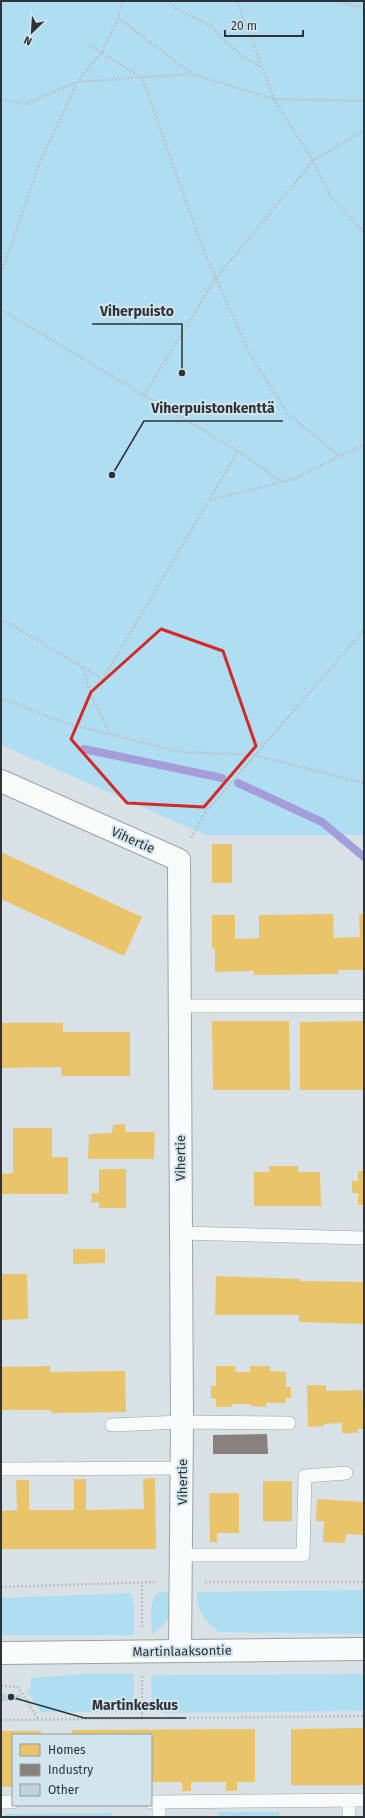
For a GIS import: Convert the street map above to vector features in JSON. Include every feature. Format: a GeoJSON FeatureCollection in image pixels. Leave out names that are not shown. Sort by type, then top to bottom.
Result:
{"type":"FeatureCollection","features":[{"type":"Feature","properties":{"kind":"street","name":"Vihertie"},"geometry":{"type":"LineString","coordinates":[[1,781],[179,860],[182,1422],[180,1651]]}},
{"type":"Feature","properties":{"kind":"street","name":"Martinlaaksontie"},"geometry":{"type":"LineString","coordinates":[[1,1653],[364,1649]]}},
{"type":"Feature","properties":{"kind":"lane"},"geometry":{"type":"LineString","coordinates":[[180,1006],[364,1006]]}},
{"type":"Feature","properties":{"kind":"lane"},"geometry":{"type":"LineString","coordinates":[[180,1233],[364,1238]]}},
{"type":"Feature","properties":{"kind":"lane"},"geometry":{"type":"LineString","coordinates":[[112,1425],[182,1422],[289,1423]]}},
{"type":"Feature","properties":{"kind":"lane"},"geometry":{"type":"LineString","coordinates":[[1,1469],[182,1468]]}},
{"type":"Feature","properties":{"kind":"lane"},"geometry":{"type":"LineString","coordinates":[[181,1555],[303,1555],[305,1476],[346,1473]]}},
{"type":"Feature","properties":{"kind":"lane"},"geometry":{"type":"LineString","coordinates":[[159,1817],[155,1802],[364,1800]]}},
{"type":"Feature","properties":{"kind":"lane"},"geometry":{"type":"LineString","coordinates":[[349,1801],[349,1817]]}},
{"type":"Feature","properties":{"kind":"lane"},"geometry":{"type":"LineString","coordinates":[[1,1802],[12,1802]]}},
{"type":"Feature","properties":{"kind":"path"},"geometry":{"type":"LineString","coordinates":[[1,273],[39,165],[77,82],[102,52],[118,18],[123,1]]}},
{"type":"Feature","properties":{"kind":"path"},"geometry":{"type":"LineString","coordinates":[[170,1],[176,9],[212,26],[222,38],[242,56],[262,68]]}},
{"type":"Feature","properties":{"kind":"path"},"geometry":{"type":"LineString","coordinates":[[237,1],[274,99],[313,161],[330,197],[364,232]]}},
{"type":"Feature","properties":{"kind":"path"},"geometry":{"type":"LineString","coordinates":[[335,1],[364,8]]}},
{"type":"Feature","properties":{"kind":"path"},"geometry":{"type":"LineString","coordinates":[[118,18],[192,74],[274,99],[364,101]]}},
{"type":"Feature","properties":{"kind":"path"},"geometry":{"type":"LineString","coordinates":[[90,45],[142,78],[203,249],[249,353],[289,415],[341,457]]}},
{"type":"Feature","properties":{"kind":"path"},"geometry":{"type":"LineString","coordinates":[[1,98],[24,104],[77,82],[192,74]]}},
{"type":"Feature","properties":{"kind":"path"},"geometry":{"type":"LineString","coordinates":[[144,395],[216,278],[313,161],[364,130]]}},
{"type":"Feature","properties":{"kind":"path"},"geometry":{"type":"LineString","coordinates":[[1,310],[238,451],[283,482]]}},
{"type":"Feature","properties":{"kind":"path"},"geometry":{"type":"LineString","coordinates":[[209,500],[296,478],[341,457],[364,444]]}},
{"type":"Feature","properties":{"kind":"path"},"geometry":{"type":"LineString","coordinates":[[1,619],[103,680],[238,451]]}},
{"type":"Feature","properties":{"kind":"path"},"geometry":{"type":"LineString","coordinates":[[179,860],[204,814],[364,630]]}},
{"type":"Feature","properties":{"kind":"path"},"geometry":{"type":"LineString","coordinates":[[82,668],[92,697],[110,734]]}},
{"type":"Feature","properties":{"kind":"path"},"geometry":{"type":"LineString","coordinates":[[1,698],[62,722],[180,752],[253,756],[364,783]]}},
{"type":"Feature","properties":{"kind":"path"},"geometry":{"type":"LineString","coordinates":[[1,1686],[18,1687],[39,1719]]}},
{"type":"Feature","properties":{"kind":"path"},"geometry":{"type":"LineString","coordinates":[[1,1720],[364,1716]]}},
{"type":"Feature","properties":{"kind":"highlighted area"},"geometry":{"type":"Polygon","coordinates":[[[161,629],[223,651],[256,746],[204,807],[127,803],[71,739],[91,692],[161,629]]]}},
{"type":"Feature","properties":{"kind":"shaded area"},"geometry":{"type":"Polygon","coordinates":[[[1,1],[364,1],[364,835],[206,835],[1,745],[1,1]]]}},
{"type":"Feature","properties":{"kind":"shaded area"},"geometry":{"type":"Polygon","coordinates":[[[364,1590],[364,1634],[219,1632],[209,1624],[202,1615],[197,1598],[197,1592],[364,1590]]]}},
{"type":"Feature","properties":{"kind":"shaded area"},"geometry":{"type":"Polygon","coordinates":[[[159,1592],[175,1592],[170,1618],[152,1635],[152,1606],[155,1596],[159,1592]]]}},
{"type":"Feature","properties":{"kind":"shaded area"},"geometry":{"type":"Polygon","coordinates":[[[131,1593],[134,1605],[134,1635],[1,1635],[1,1598],[131,1593]]]}},
{"type":"Feature","properties":{"kind":"shaded area"},"geometry":{"type":"Polygon","coordinates":[[[81,1674],[134,1674],[134,1695],[130,1704],[122,1712],[41,1712],[27,1692],[31,1687],[31,1678],[81,1674]]]}},
{"type":"Feature","properties":{"kind":"shaded area"},"geometry":{"type":"Polygon","coordinates":[[[364,1674],[364,1711],[165,1713],[154,1709],[152,1705],[151,1675],[364,1674]]]}},
{"type":"Feature","properties":{"kind":"shaded area"},"geometry":{"type":"Polygon","coordinates":[[[218,1812],[279,1812],[279,1817],[218,1817],[218,1812]]]}},
{"type":"Feature","properties":{"kind":"shaded area"},"geometry":{"type":"Polygon","coordinates":[[[112,1813],[112,1817],[5,1817],[5,1814],[112,1813]]]}},
{"type":"Feature","properties":{"kind":"building: Homes"},"geometry":{"type":"Polygon","coordinates":[[[212,844],[232,844],[232,883],[212,883],[212,844]]]}},
{"type":"Feature","properties":{"kind":"building: Homes"},"geometry":{"type":"Polygon","coordinates":[[[1,852],[142,917],[124,956],[1,899],[1,852]]]}},
{"type":"Feature","properties":{"kind":"building: Homes"},"geometry":{"type":"Polygon","coordinates":[[[333,914],[334,938],[360,937],[359,914],[364,914],[364,970],[338,970],[338,974],[254,975],[254,971],[215,972],[215,948],[212,949],[212,915],[235,915],[235,939],[259,938],[259,915],[333,914]]]}},
{"type":"Feature","properties":{"kind":"building: Homes"},"geometry":{"type":"Polygon","coordinates":[[[212,1021],[289,1021],[290,1090],[213,1090],[212,1021]]]}},
{"type":"Feature","properties":{"kind":"building: Homes"},"geometry":{"type":"Polygon","coordinates":[[[364,1021],[364,1090],[300,1090],[300,1022],[364,1021]]]}},
{"type":"Feature","properties":{"kind":"building: Homes"},"geometry":{"type":"Polygon","coordinates":[[[1,1023],[63,1023],[63,1032],[130,1032],[130,1076],[61,1076],[61,1067],[1,1068],[1,1023]]]}},
{"type":"Feature","properties":{"kind":"building: Homes"},"geometry":{"type":"Polygon","coordinates":[[[125,1124],[125,1132],[155,1132],[154,1159],[88,1159],[89,1134],[112,1133],[113,1125],[125,1124]]]}},
{"type":"Feature","properties":{"kind":"building: Homes"},"geometry":{"type":"Polygon","coordinates":[[[13,1128],[52,1128],[52,1157],[68,1157],[68,1194],[1,1194],[1,1174],[13,1173],[13,1128]]]}},
{"type":"Feature","properties":{"kind":"building: Homes"},"geometry":{"type":"Polygon","coordinates":[[[269,1166],[298,1166],[298,1172],[320,1172],[321,1206],[254,1206],[254,1172],[269,1172],[269,1166]]]}},
{"type":"Feature","properties":{"kind":"building: Homes"},"geometry":{"type":"Polygon","coordinates":[[[99,1169],[126,1169],[126,1208],[99,1208],[99,1202],[91,1203],[92,1193],[99,1193],[99,1169]]]}},
{"type":"Feature","properties":{"kind":"building: Homes"},"geometry":{"type":"Polygon","coordinates":[[[358,1171],[364,1171],[364,1205],[358,1205],[358,1193],[352,1193],[352,1181],[358,1181],[358,1171]]]}},
{"type":"Feature","properties":{"kind":"building: Homes"},"geometry":{"type":"Polygon","coordinates":[[[73,1249],[105,1249],[105,1263],[73,1264],[73,1249]]]}},
{"type":"Feature","properties":{"kind":"building: Homes"},"geometry":{"type":"Polygon","coordinates":[[[1,1274],[27,1274],[28,1319],[1,1320],[1,1274]]]}},
{"type":"Feature","properties":{"kind":"building: Homes"},"geometry":{"type":"Polygon","coordinates":[[[216,1276],[300,1279],[300,1281],[364,1282],[364,1324],[299,1322],[299,1315],[215,1315],[216,1276]]]}},
{"type":"Feature","properties":{"kind":"building: Homes"},"geometry":{"type":"Polygon","coordinates":[[[50,1366],[50,1372],[125,1371],[126,1412],[51,1413],[51,1410],[1,1410],[1,1367],[50,1366]]]}},
{"type":"Feature","properties":{"kind":"building: Homes"},"geometry":{"type":"Polygon","coordinates":[[[216,1366],[235,1366],[236,1372],[250,1372],[250,1366],[270,1366],[270,1371],[286,1372],[286,1387],[291,1387],[291,1398],[286,1398],[286,1403],[266,1403],[266,1407],[250,1406],[250,1404],[232,1404],[232,1407],[216,1407],[216,1399],[211,1398],[211,1386],[216,1386],[216,1366]]]}},
{"type":"Feature","properties":{"kind":"building: Homes"},"geometry":{"type":"Polygon","coordinates":[[[307,1385],[326,1385],[326,1391],[362,1390],[364,1429],[358,1429],[358,1433],[342,1433],[342,1423],[308,1427],[307,1385]]]}},
{"type":"Feature","properties":{"kind":"building: Homes"},"geometry":{"type":"Polygon","coordinates":[[[155,1478],[156,1549],[1,1549],[1,1511],[17,1510],[16,1480],[29,1480],[29,1510],[74,1510],[74,1479],[86,1479],[86,1510],[144,1509],[143,1479],[155,1478]]]}},
{"type":"Feature","properties":{"kind":"building: Homes"},"geometry":{"type":"Polygon","coordinates":[[[263,1481],[292,1481],[292,1521],[263,1521],[263,1481]]]}},
{"type":"Feature","properties":{"kind":"building: Homes"},"geometry":{"type":"Polygon","coordinates":[[[209,1493],[239,1493],[239,1533],[217,1533],[217,1542],[210,1542],[209,1493]]]}},
{"type":"Feature","properties":{"kind":"building: Homes"},"geometry":{"type":"Polygon","coordinates":[[[317,1499],[364,1502],[364,1535],[346,1534],[345,1543],[323,1542],[324,1521],[316,1521],[317,1499]]]}},
{"type":"Feature","properties":{"kind":"building: Homes"},"geometry":{"type":"Polygon","coordinates":[[[364,1728],[364,1785],[291,1785],[291,1729],[364,1728]]]}},
{"type":"Feature","properties":{"kind":"building: Homes"},"geometry":{"type":"Polygon","coordinates":[[[255,1729],[255,1782],[237,1782],[237,1791],[226,1791],[226,1782],[191,1782],[191,1791],[182,1791],[182,1782],[152,1782],[152,1734],[72,1734],[72,1730],[255,1729]]]}},
{"type":"Feature","properties":{"kind":"building: Homes"},"geometry":{"type":"Polygon","coordinates":[[[1,1731],[41,1731],[41,1734],[12,1734],[12,1787],[1,1787],[1,1731]]]}},
{"type":"Feature","properties":{"kind":"building: Industry"},"geometry":{"type":"Polygon","coordinates":[[[267,1434],[268,1454],[213,1454],[213,1435],[267,1434]]]}},
{"type":"Feature","properties":{"kind":"building: Other"},"geometry":{"type":"Polygon","coordinates":[[[2,1694],[21,1695],[21,1701],[1,1701],[2,1694]]]}},
{"type":"Feature","properties":{"kind":"waterway"},"geometry":{"type":"LineString","coordinates":[[84,749],[222,778]]}},
{"type":"Feature","properties":{"kind":"waterway"},"geometry":{"type":"LineString","coordinates":[[238,783],[322,822],[364,857]]}},
{"type":"Feature","properties":{"kind":"place","name":"Viherpuisto"},"geometry":{"type":"Point","coordinates":[182,373]}},
{"type":"Feature","properties":{"kind":"place","name":"Viherpuistonkenttä"},"geometry":{"type":"Point","coordinates":[112,475]}},
{"type":"Feature","properties":{"kind":"place","name":"Martinkeskus"},"geometry":{"type":"Point","coordinates":[11,1697]}}]}
